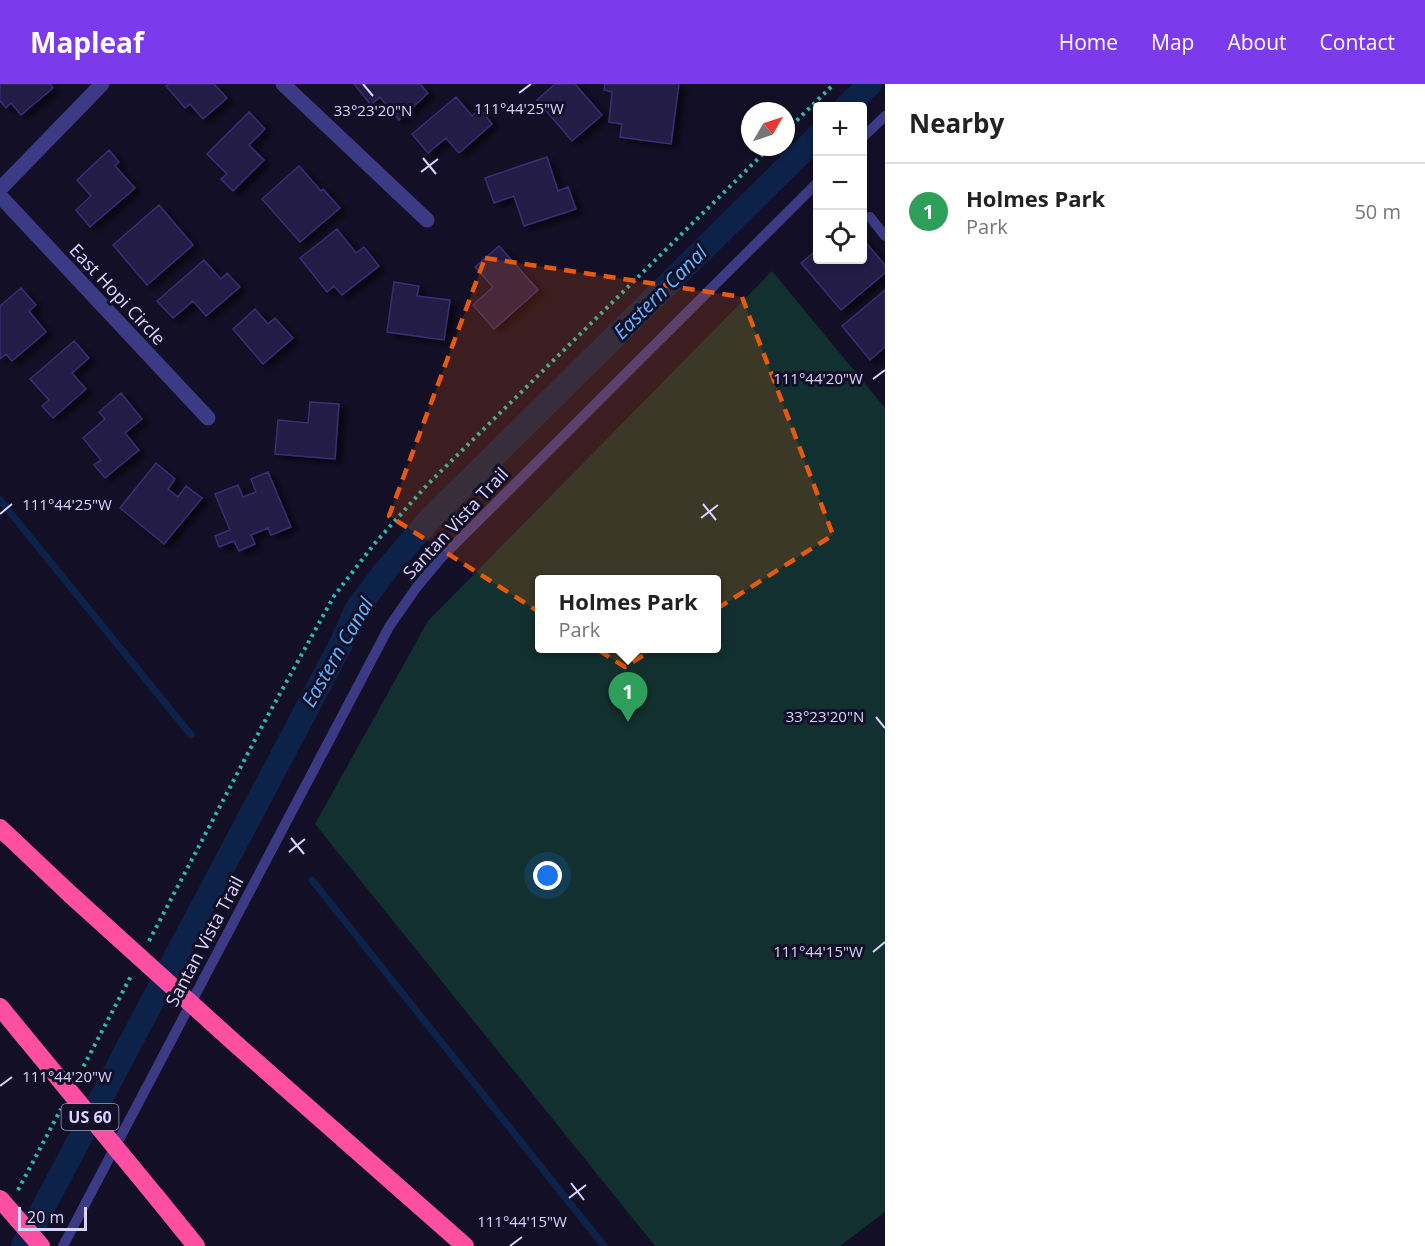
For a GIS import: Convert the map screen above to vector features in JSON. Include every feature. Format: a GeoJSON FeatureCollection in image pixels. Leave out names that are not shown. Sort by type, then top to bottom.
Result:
{"type":"FeatureCollection","features":[{"type":"Feature","properties":{"kind":"highway"},"geometry":{"type":"LineString","coordinates":[[0,828],[238,1046],[465,1246]]}},
{"type":"Feature","properties":{"kind":"highway","name":"US 60"},"geometry":{"type":"LineString","coordinates":[[0,1007],[196,1246]]}},
{"type":"Feature","properties":{"kind":"highway"},"geometry":{"type":"LineString","coordinates":[[7,1199],[41,1246]]}},
{"type":"Feature","properties":{"kind":"street"},"geometry":{"type":"LineString","coordinates":[[0,189],[102,84]]}},
{"type":"Feature","properties":{"kind":"street"},"geometry":{"type":"LineString","coordinates":[[283,84],[427,220]]}},
{"type":"Feature","properties":{"kind":"street","name":"East Hopi Circle"},"geometry":{"type":"LineString","coordinates":[[0,196],[208,418]]}},
{"type":"Feature","properties":{"kind":"lane"},"geometry":{"type":"LineString","coordinates":[[867,133],[885,116]]}},
{"type":"Feature","properties":{"kind":"lane","name":"Santan Vista Trail"},"geometry":{"type":"LineString","coordinates":[[63,1246],[389,627],[416,588],[441,558],[813,187]]}},
{"type":"Feature","properties":{"kind":"lane"},"geometry":{"type":"LineString","coordinates":[[870,217],[885,236]]}},
{"type":"Feature","properties":{"kind":"path"},"geometry":{"type":"LineString","coordinates":[[795,122],[834,84]]}},
{"type":"Feature","properties":{"kind":"path"},"geometry":{"type":"LineString","coordinates":[[146,947],[328,606],[375,543],[428,484],[761,156]]}},
{"type":"Feature","properties":{"kind":"path"},"geometry":{"type":"LineString","coordinates":[[75,1083],[135,968]]}},
{"type":"Feature","properties":{"kind":"path"},"geometry":{"type":"LineString","coordinates":[[7,1199],[64,1104]]}},
{"type":"Feature","properties":{"kind":"highlighted area"},"geometry":{"type":"Polygon","coordinates":[[[485,258],[742,297],[833,535],[625,667],[389,516],[485,258]]]}},
{"type":"Feature","properties":{"kind":"green space"},"geometry":{"type":"Polygon","coordinates":[[[772,271],[885,408],[885,1212],[840,1246],[655,1246],[315,824],[428,621],[772,271]]]}},
{"type":"Feature","properties":{"kind":"building"},"geometry":{"type":"Polygon","coordinates":[[[0,84],[50,84],[53,88],[21,115],[11,103],[6,108],[0,101],[0,84]]]}},
{"type":"Feature","properties":{"kind":"building"},"geometry":{"type":"Polygon","coordinates":[[[169,84],[214,84],[227,98],[203,119],[190,104],[185,108],[166,86],[169,84]]]}},
{"type":"Feature","properties":{"kind":"building"},"geometry":{"type":"Polygon","coordinates":[[[354,84],[420,84],[428,93],[399,120],[380,97],[371,105],[354,84]]]}},
{"type":"Feature","properties":{"kind":"building"},"geometry":{"type":"Polygon","coordinates":[[[555,84],[575,84],[602,115],[572,141],[537,100],[555,84]]]}},
{"type":"Feature","properties":{"kind":"building"},"geometry":{"type":"Polygon","coordinates":[[[605,84],[679,84],[671,144],[620,137],[622,124],[609,122],[612,92],[604,90],[605,84]]]}},
{"type":"Feature","properties":{"kind":"building"},"geometry":{"type":"Polygon","coordinates":[[[456,97],[472,116],[480,109],[492,124],[459,153],[446,138],[428,153],[412,134],[456,97]]]}},
{"type":"Feature","properties":{"kind":"building"},"geometry":{"type":"Polygon","coordinates":[[[249,112],[265,129],[249,145],[264,160],[233,191],[221,179],[227,174],[207,154],[249,112]]]}},
{"type":"Feature","properties":{"kind":"building"},"geometry":{"type":"Polygon","coordinates":[[[109,150],[119,162],[115,166],[135,188],[90,227],[76,210],[91,196],[77,180],[109,150]]]}},
{"type":"Feature","properties":{"kind":"building"},"geometry":{"type":"Polygon","coordinates":[[[547,157],[558,191],[568,187],[576,209],[524,226],[514,196],[494,203],[485,178],[547,157]]]}},
{"type":"Feature","properties":{"kind":"building"},"geometry":{"type":"Polygon","coordinates":[[[299,166],[340,208],[300,242],[262,199],[299,166]]]}},
{"type":"Feature","properties":{"kind":"building"},"geometry":{"type":"Polygon","coordinates":[[[159,205],[193,245],[147,285],[113,245],[159,205]]]}},
{"type":"Feature","properties":{"kind":"building"},"geometry":{"type":"Polygon","coordinates":[[[337,229],[356,253],[364,247],[379,266],[342,295],[334,286],[327,292],[300,258],[337,229]]]}},
{"type":"Feature","properties":{"kind":"building"},"geometry":{"type":"Polygon","coordinates":[[[867,244],[885,265],[885,273],[841,310],[801,263],[813,253],[813,264],[867,264],[867,244]]]}},
{"type":"Feature","properties":{"kind":"building"},"geometry":{"type":"Polygon","coordinates":[[[499,246],[538,290],[494,329],[473,305],[493,287],[475,267],[499,246]]]}},
{"type":"Feature","properties":{"kind":"building"},"geometry":{"type":"Polygon","coordinates":[[[204,260],[221,279],[227,273],[240,287],[206,316],[193,301],[173,318],[157,301],[204,260]]]}},
{"type":"Feature","properties":{"kind":"building"},"geometry":{"type":"Polygon","coordinates":[[[394,282],[419,286],[417,296],[450,300],[444,340],[387,332],[394,282]]]}},
{"type":"Feature","properties":{"kind":"building"},"geometry":{"type":"Polygon","coordinates":[[[21,288],[36,305],[29,311],[46,332],[12,361],[6,354],[0,359],[0,306],[21,288]]]}},
{"type":"Feature","properties":{"kind":"building"},"geometry":{"type":"Polygon","coordinates":[[[885,290],[885,347],[870,360],[842,326],[885,290]]]}},
{"type":"Feature","properties":{"kind":"building"},"geometry":{"type":"Polygon","coordinates":[[[255,309],[268,324],[275,318],[293,338],[263,364],[233,329],[255,309]]]}},
{"type":"Feature","properties":{"kind":"building"},"geometry":{"type":"Polygon","coordinates":[[[74,341],[89,358],[72,373],[86,389],[53,418],[42,406],[49,400],[30,379],[74,341]]]}},
{"type":"Feature","properties":{"kind":"building"},"geometry":{"type":"Polygon","coordinates":[[[121,393],[142,419],[125,433],[139,450],[105,478],[94,465],[101,460],[83,438],[105,419],[99,412],[121,393]]]}},
{"type":"Feature","properties":{"kind":"building"},"geometry":{"type":"Polygon","coordinates":[[[310,402],[339,404],[335,459],[275,454],[278,420],[308,423],[310,402]]]}},
{"type":"Feature","properties":{"kind":"building"},"geometry":{"type":"Polygon","coordinates":[[[156,463],[175,479],[168,489],[178,497],[186,486],[202,498],[164,544],[120,508],[156,463]]]}},
{"type":"Feature","properties":{"kind":"building"},"geometry":{"type":"Polygon","coordinates":[[[268,472],[291,527],[271,535],[268,528],[251,535],[255,544],[239,551],[234,541],[219,547],[215,536],[230,530],[215,494],[238,485],[243,497],[256,492],[251,479],[268,472]]]}},
{"type":"Feature","properties":{"kind":"waterway","name":"Eastern Canal"},"geometry":{"type":"LineString","coordinates":[[851,102],[870,84]]}},
{"type":"Feature","properties":{"kind":"waterway","name":"Eastern Canal"},"geometry":{"type":"LineString","coordinates":[[23,1246],[341,644],[356,610],[386,570],[430,519],[813,141]]}},
{"type":"Feature","properties":{"kind":"waterway"},"geometry":{"type":"LineString","coordinates":[[0,500],[191,735]]}},
{"type":"Feature","properties":{"kind":"waterway"},"geometry":{"type":"LineString","coordinates":[[312,880],[604,1246]]}},
{"type":"Feature","properties":{"kind":"place","name":"Holmes Park"},"geometry":{"type":"Point","coordinates":[628,722]}}]}
